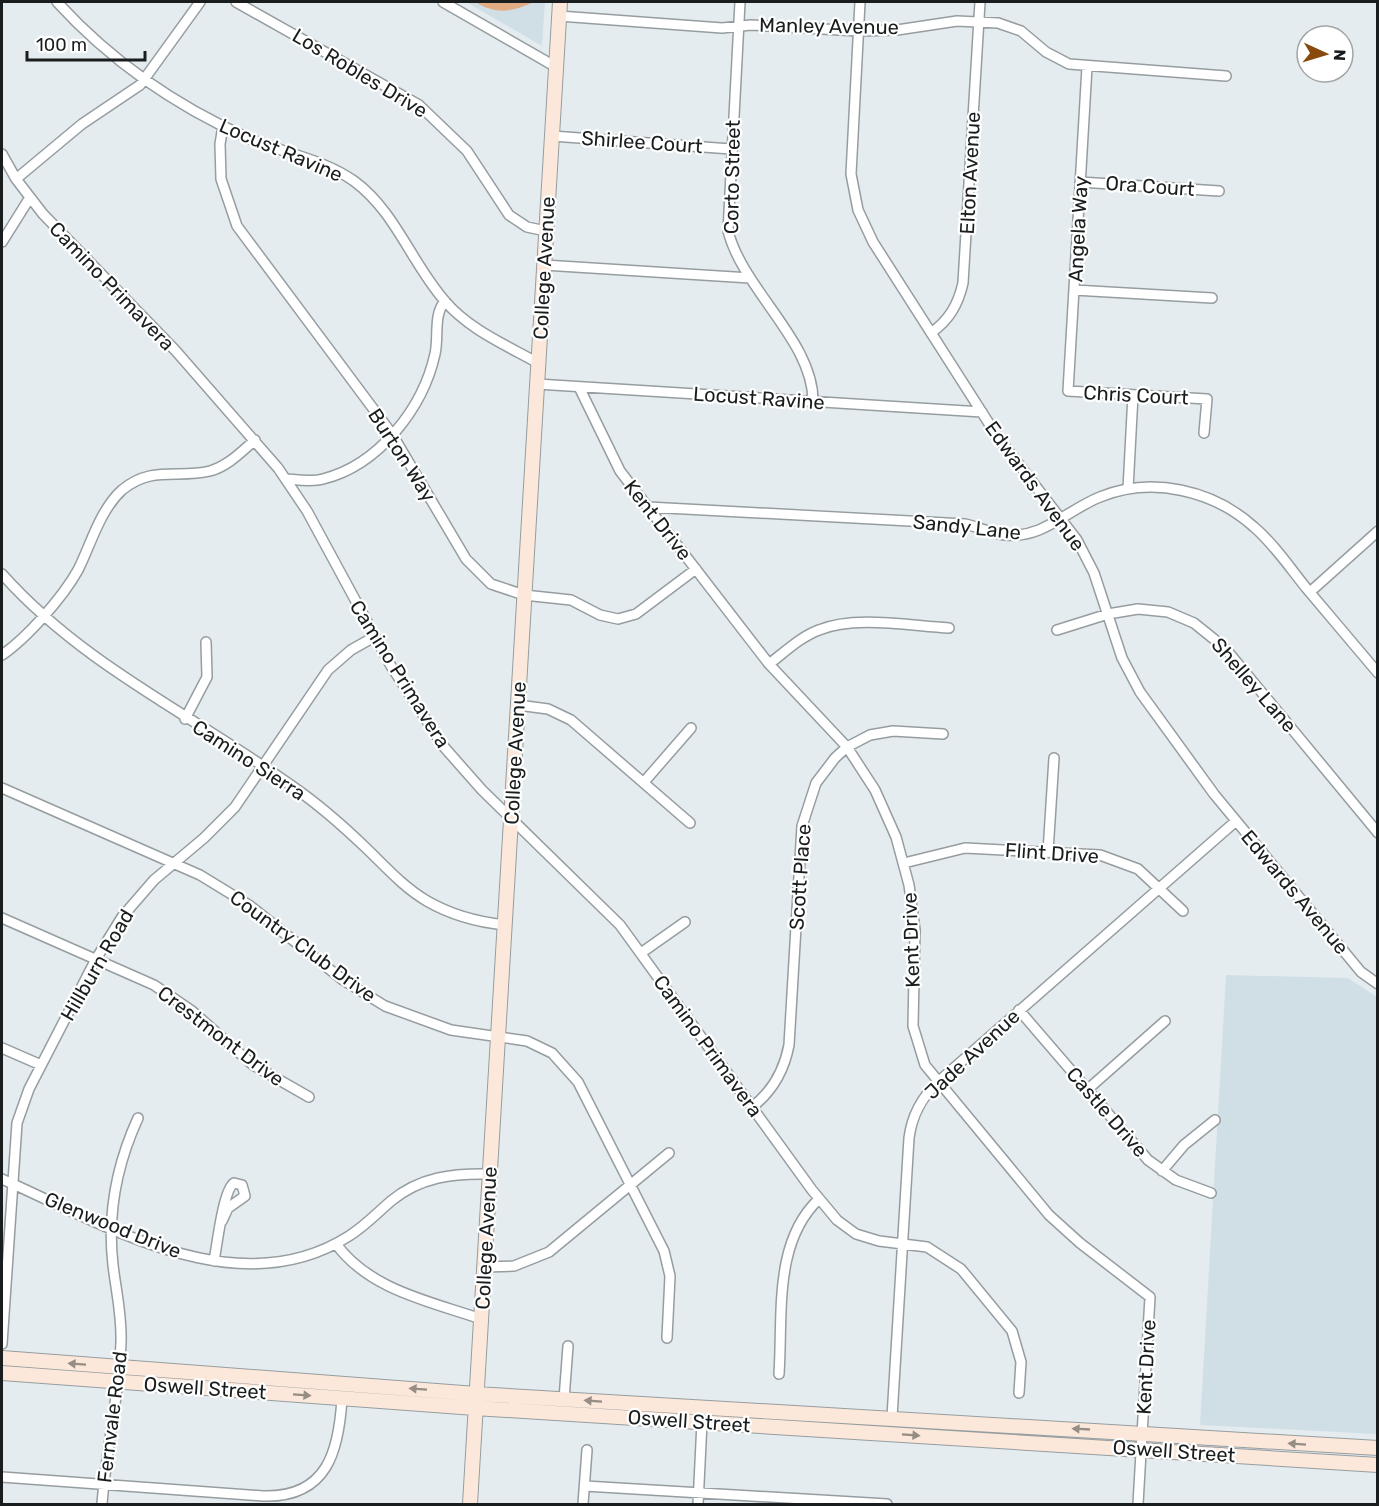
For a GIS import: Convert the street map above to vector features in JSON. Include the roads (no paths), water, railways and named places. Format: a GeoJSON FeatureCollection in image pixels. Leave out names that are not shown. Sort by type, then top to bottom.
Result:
{"type":"FeatureCollection","features":[{"type":"Feature","properties":{"kind":"main road","name":"College Avenue"},"geometry":{"type":"LineString","coordinates":[[470,1504],[560,2]]}},
{"type":"Feature","properties":{"kind":"main road","name":"Oswell Street"},"geometry":{"type":"LineString","coordinates":[[2,1358],[702,1422],[1377,1465]]}},
{"type":"Feature","properties":{"kind":"main road","name":"Oswell Street"},"geometry":{"type":"LineString","coordinates":[[2,1373],[342,1398],[476,1401],[564,1399],[1142,1432],[1377,1448]]}},
{"type":"Feature","properties":{"kind":"main road"},"geometry":{"type":"LineString","coordinates":[[702,1422],[709,1415],[796,1413]]}},
{"type":"Feature","properties":{"kind":"main road"},"geometry":{"type":"LineString","coordinates":[[810,1428],[837,1422],[884,1425],[892,1417]]}},
{"type":"Feature","properties":{"kind":"street","name":"Locust Ravine"},"geometry":{"type":"LineString","coordinates":[[57,2],[87,32],[144,79],[223,126],[277,149],[323,165],[363,188],[386,213],[445,302],[480,330],[538,363]]}},
{"type":"Feature","properties":{"kind":"street"},"geometry":{"type":"LineString","coordinates":[[16,179],[82,124],[140,85],[200,2]]}},
{"type":"Feature","properties":{"kind":"street","name":"Los Robles Drive"},"geometry":{"type":"LineString","coordinates":[[236,2],[419,105],[467,151],[509,215],[527,227],[546,231]]}},
{"type":"Feature","properties":{"kind":"street"},"geometry":{"type":"LineString","coordinates":[[443,2],[556,67]]}},
{"type":"Feature","properties":{"kind":"street","name":"Corto Street"},"geometry":{"type":"LineString","coordinates":[[740,2],[728,231],[736,255],[805,362],[812,382],[813,402]]}},
{"type":"Feature","properties":{"kind":"street","name":"Edwards Avenue"},"geometry":{"type":"LineString","coordinates":[[860,2],[851,160],[858,210],[873,242],[982,412],[1086,556],[1122,658],[1140,692],[1236,821],[1361,972],[1377,984]]}},
{"type":"Feature","properties":{"kind":"street","name":"Elton Avenue"},"geometry":{"type":"LineString","coordinates":[[931,333],[948,318],[955,307],[963,283],[980,2]]}},
{"type":"Feature","properties":{"kind":"street","name":"Manley Avenue"},"geometry":{"type":"LineString","coordinates":[[559,16],[722,28],[739,26],[858,31],[897,30],[957,21],[979,21],[1010,26],[1058,59],[1087,67],[1226,76]]}},
{"type":"Feature","properties":{"kind":"street","name":"Angela Way"},"geometry":{"type":"LineString","coordinates":[[1068,391],[1087,67]]}},
{"type":"Feature","properties":{"kind":"street","name":"Burton Way"},"geometry":{"type":"LineString","coordinates":[[223,126],[220,144],[221,179],[237,226],[392,434],[466,559],[491,584],[524,595],[571,600],[600,615],[618,619],[641,610],[696,569]]}},
{"type":"Feature","properties":{"kind":"street","name":"Shirlee Court"},"geometry":{"type":"LineString","coordinates":[[552,136],[731,149]]}},
{"type":"Feature","properties":{"kind":"street","name":"Camino Primavera"},"geometry":{"type":"LineString","coordinates":[[2,154],[29,199],[175,350],[287,479],[307,510],[374,637],[444,747],[511,819],[620,925],[819,1199],[837,1220],[856,1234],[879,1241],[903,1242],[927,1247],[952,1260],[1005,1320],[1019,1351],[1019,1393]]}},
{"type":"Feature","properties":{"kind":"street","name":"Ora Court"},"geometry":{"type":"LineString","coordinates":[[1080,182],[1219,191]]}},
{"type":"Feature","properties":{"kind":"street"},"geometry":{"type":"LineString","coordinates":[[2,242],[29,199]]}},
{"type":"Feature","properties":{"kind":"street"},"geometry":{"type":"LineString","coordinates":[[544,265],[750,278]]}},
{"type":"Feature","properties":{"kind":"street"},"geometry":{"type":"LineString","coordinates":[[1074,290],[1212,298]]}},
{"type":"Feature","properties":{"kind":"street"},"geometry":{"type":"LineString","coordinates":[[287,479],[315,480],[334,475],[366,457],[392,434],[407,417],[425,386],[435,353],[438,314],[445,302]]}},
{"type":"Feature","properties":{"kind":"street","name":"Locust Ravine"},"geometry":{"type":"LineString","coordinates":[[537,384],[982,412]]}},
{"type":"Feature","properties":{"kind":"street","name":"Kent Drive"},"geometry":{"type":"LineString","coordinates":[[579,387],[613,460],[769,664],[847,747],[875,790],[892,826],[904,863],[915,930],[913,1026],[919,1052],[938,1082],[1066,1231],[1150,1298],[1138,1504]]}},
{"type":"Feature","properties":{"kind":"street","name":"Chris Court"},"geometry":{"type":"LineString","coordinates":[[1068,391],[1207,399],[1204,433]]}},
{"type":"Feature","properties":{"kind":"street"},"geometry":{"type":"LineString","coordinates":[[1128,489],[1133,395]]}},
{"type":"Feature","properties":{"kind":"street"},"geometry":{"type":"LineString","coordinates":[[2,655],[42,616],[69,584],[107,509],[123,489],[144,477],[156,474],[212,470],[232,460],[255,440]]}},
{"type":"Feature","properties":{"kind":"street","name":"Sandy Lane"},"geometry":{"type":"LineString","coordinates":[[648,507],[965,524],[1010,535],[1042,530],[1088,502],[1128,489],[1179,490],[1226,507],[1256,528],[1377,673]]}},
{"type":"Feature","properties":{"kind":"street"},"geometry":{"type":"LineString","coordinates":[[1310,592],[1377,531]]}},
{"type":"Feature","properties":{"kind":"street","name":"Camino Sierra"},"geometry":{"type":"LineString","coordinates":[[2,574],[42,616],[117,675],[264,767],[325,811],[396,878],[425,900],[458,916],[505,925]]}},
{"type":"Feature","properties":{"kind":"street","name":"Shelley Lane"},"geometry":{"type":"LineString","coordinates":[[1057,630],[1108,614],[1138,609],[1153,609],[1180,616],[1205,630],[1225,648],[1377,833]]}},
{"type":"Feature","properties":{"kind":"street"},"geometry":{"type":"LineString","coordinates":[[769,664],[805,637],[831,625],[856,622],[949,628]]}},
{"type":"Feature","properties":{"kind":"street","name":"Hillburn Road"},"geometry":{"type":"LineString","coordinates":[[2,1344],[17,1123],[29,1089],[96,959],[136,900],[174,862],[220,823],[264,767],[316,683],[339,660],[374,637]]}},
{"type":"Feature","properties":{"kind":"street"},"geometry":{"type":"LineString","coordinates":[[185,719],[207,678],[206,642]]}},
{"type":"Feature","properties":{"kind":"street"},"geometry":{"type":"LineString","coordinates":[[518,705],[548,709],[571,720],[690,823]]}},
{"type":"Feature","properties":{"kind":"street"},"geometry":{"type":"LineString","coordinates":[[644,782],[691,728]]}},
{"type":"Feature","properties":{"kind":"street","name":"Scott Place"},"geometry":{"type":"LineString","coordinates":[[752,1107],[775,1084],[782,1071],[789,1046],[805,812],[824,771],[847,747],[858,740],[881,732],[943,734]]}},
{"type":"Feature","properties":{"kind":"street"},"geometry":{"type":"LineString","coordinates":[[1048,852],[1054,758]]}},
{"type":"Feature","properties":{"kind":"street","name":"Country Club Drive"},"geometry":{"type":"LineString","coordinates":[[2,788],[200,875],[249,905],[343,980],[386,1006],[451,1030],[515,1038],[539,1046],[567,1067],[578,1082],[668,1263],[667,1338]]}},
{"type":"Feature","properties":{"kind":"street","name":"Jade Avenue"},"geometry":{"type":"LineString","coordinates":[[892,1417],[910,1128],[920,1102],[938,1082],[1236,821]]}},
{"type":"Feature","properties":{"kind":"street","name":"Flint Drive"},"geometry":{"type":"LineString","coordinates":[[904,863],[965,848],[1048,852],[1115,859],[1138,869],[1183,911]]}},
{"type":"Feature","properties":{"kind":"street","name":"Crestmont Drive"},"geometry":{"type":"LineString","coordinates":[[2,918],[135,976],[176,999],[253,1065],[309,1097]]}},
{"type":"Feature","properties":{"kind":"street"},"geometry":{"type":"LineString","coordinates":[[641,953],[685,922]]}},
{"type":"Feature","properties":{"kind":"street","name":"Castle Drive"},"geometry":{"type":"LineString","coordinates":[[1019,1010],[1136,1148],[1162,1171],[1191,1187],[1211,1193]]}},
{"type":"Feature","properties":{"kind":"street"},"geometry":{"type":"LineString","coordinates":[[1087,1090],[1166,1021]]}},
{"type":"Feature","properties":{"kind":"street"},"geometry":{"type":"LineString","coordinates":[[2,1048],[41,1065]]}},
{"type":"Feature","properties":{"kind":"street","name":"Fernvale Road"},"geometry":{"type":"LineString","coordinates":[[102,1504],[120,1367],[122,1326],[110,1227],[116,1178],[138,1119]]}},
{"type":"Feature","properties":{"kind":"street"},"geometry":{"type":"LineString","coordinates":[[1162,1171],[1184,1144],[1215,1120]]}},
{"type":"Feature","properties":{"kind":"street"},"geometry":{"type":"LineString","coordinates":[[484,1267],[514,1266],[538,1258],[557,1246],[669,1154]]}},
{"type":"Feature","properties":{"kind":"street","name":"Glenwood Drive"},"geometry":{"type":"LineString","coordinates":[[2,1179],[110,1227],[177,1253],[214,1262],[251,1265],[307,1256],[336,1244],[417,1184],[448,1175],[490,1174]]}},
{"type":"Feature","properties":{"kind":"street"},"geometry":{"type":"LineString","coordinates":[[779,1374],[788,1249],[801,1218],[819,1199]]}},
{"type":"Feature","properties":{"kind":"street"},"geometry":{"type":"LineString","coordinates":[[214,1262],[222,1221]]}},
{"type":"Feature","properties":{"kind":"street"},"geometry":{"type":"LineString","coordinates":[[336,1244],[356,1267],[378,1282],[481,1319]]}},
{"type":"Feature","properties":{"kind":"street"},"geometry":{"type":"LineString","coordinates":[[564,1399],[568,1346]]}},
{"type":"Feature","properties":{"kind":"street"},"geometry":{"type":"LineString","coordinates":[[2,1477],[263,1496],[293,1492],[315,1480],[332,1459],[340,1436],[342,1398]]}},
{"type":"Feature","properties":{"kind":"street"},"geometry":{"type":"LineString","coordinates":[[698,1504],[702,1422]]}},
{"type":"Feature","properties":{"kind":"street"},"geometry":{"type":"LineString","coordinates":[[584,1504],[587,1450]]}},
{"type":"Feature","properties":{"kind":"street"},"geometry":{"type":"LineString","coordinates":[[585,1486],[887,1504]]}}]}
